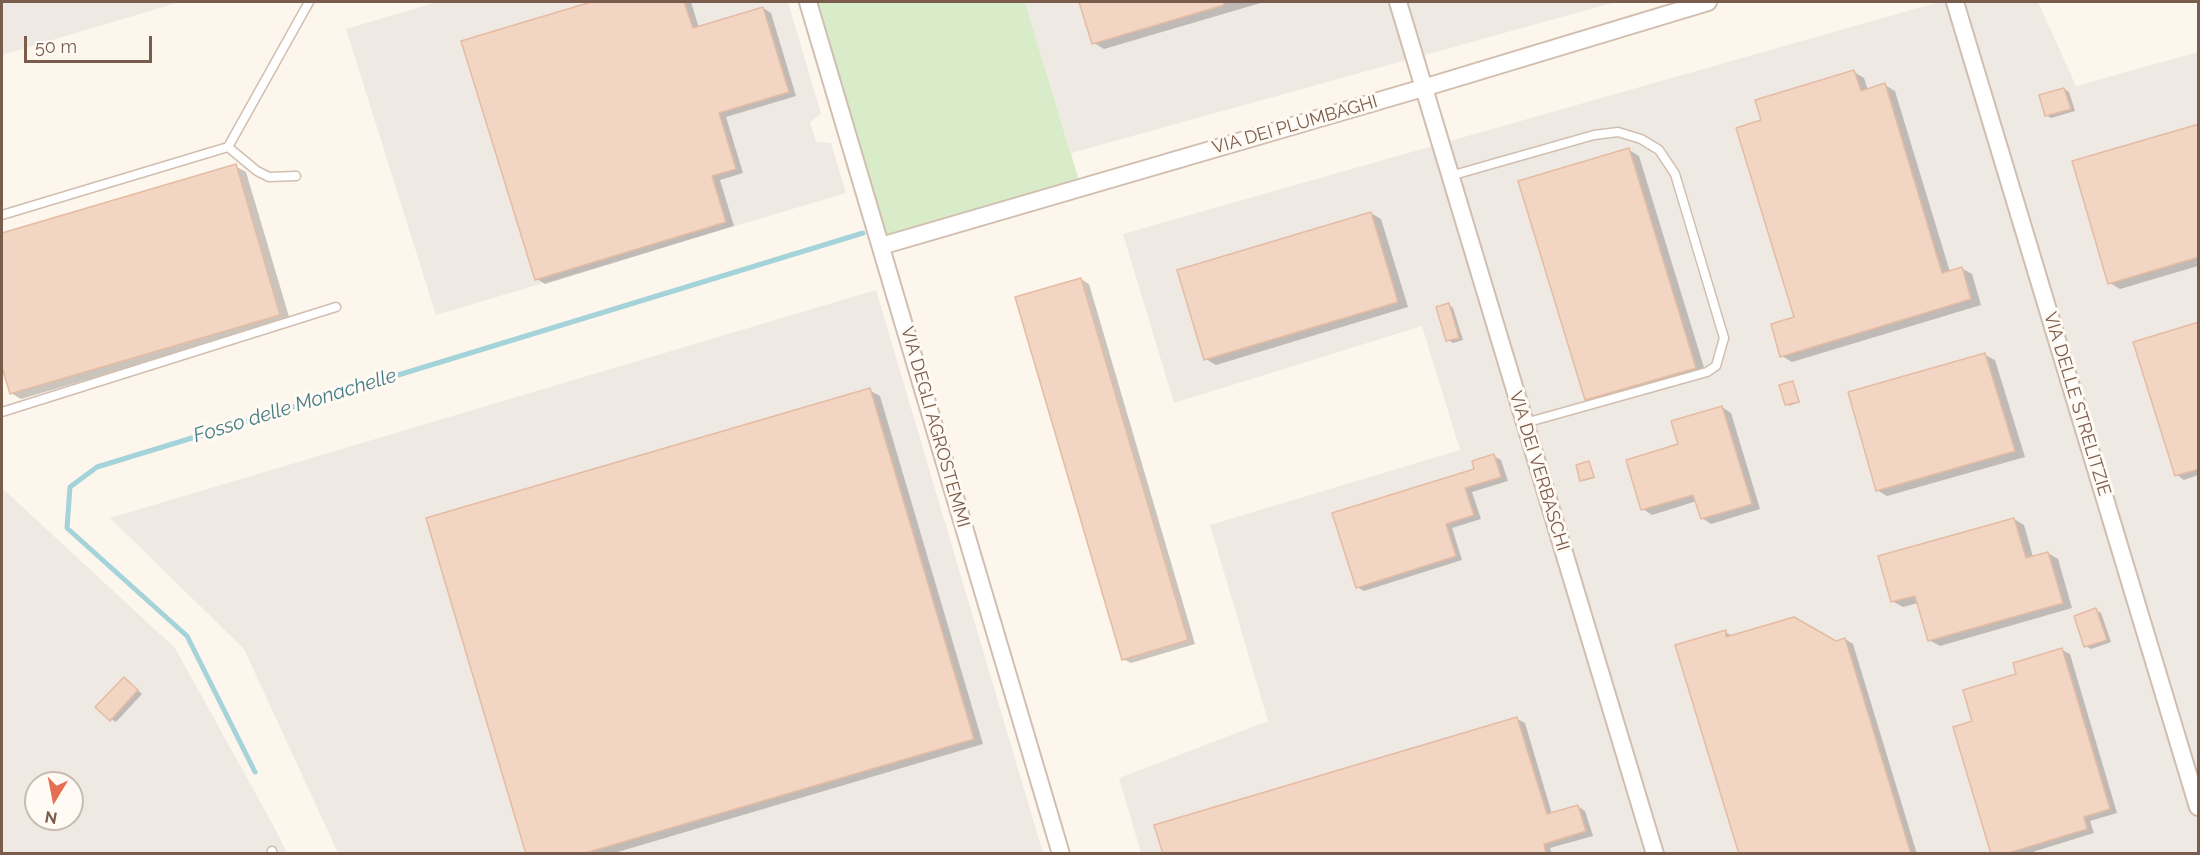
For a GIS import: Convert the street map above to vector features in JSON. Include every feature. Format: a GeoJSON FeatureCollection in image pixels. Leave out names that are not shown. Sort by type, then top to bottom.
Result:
{"type":"FeatureCollection","features":[{"type":"Feature","properties":{"kind":"street","name":"VIA DEGLI AGROSTEMMI"},"geometry":{"type":"LineString","coordinates":[[808,2],[1061,854]]}},
{"type":"Feature","properties":{"kind":"street","name":"VIA DEI VERBASCHI"},"geometry":{"type":"LineString","coordinates":[[1398,2],[1654,854]]}},
{"type":"Feature","properties":{"kind":"street","name":"VIA DEI PLUMBAGHI"},"geometry":{"type":"LineString","coordinates":[[881,246],[1423,88],[1708,2]]}},
{"type":"Feature","properties":{"kind":"street","name":"VIA DELLE STRELITZIE"},"geometry":{"type":"LineString","coordinates":[[1955,2],[2199,807]]}},
{"type":"Feature","properties":{"kind":"lane"},"geometry":{"type":"LineString","coordinates":[[2,215],[228,147],[309,2]]}},
{"type":"Feature","properties":{"kind":"lane"},"geometry":{"type":"LineString","coordinates":[[1450,176],[1594,135],[1618,132],[1641,139],[1659,150],[1675,174],[1724,338],[1716,366],[1707,372],[1525,423]]}},
{"type":"Feature","properties":{"kind":"lane"},"geometry":{"type":"LineString","coordinates":[[228,147],[257,171],[269,177],[296,176]]}},
{"type":"Feature","properties":{"kind":"lane"},"geometry":{"type":"LineString","coordinates":[[2,412],[336,307]]}},
{"type":"Feature","properties":{"kind":"shaded area"},"geometry":{"type":"Polygon","coordinates":[[[2,2],[180,2],[2,55],[2,2]]]}},
{"type":"Feature","properties":{"kind":"shaded area"},"geometry":{"type":"Polygon","coordinates":[[[437,2],[788,2],[821,114],[810,122],[816,142],[831,143],[846,193],[436,315],[346,29],[437,2]]]}},
{"type":"Feature","properties":{"kind":"shaded area"},"geometry":{"type":"Polygon","coordinates":[[[1025,2],[1616,2],[1071,153],[1025,2]]]}},
{"type":"Feature","properties":{"kind":"shaded area"},"geometry":{"type":"Polygon","coordinates":[[[1939,2],[2038,2],[2076,86],[2198,52],[2198,853],[1141,853],[1119,778],[1268,721],[1210,525],[1460,450],[1422,326],[1174,403],[1123,234],[1939,2]]]}},
{"type":"Feature","properties":{"kind":"shaded area"},"geometry":{"type":"Polygon","coordinates":[[[876,290],[1043,853],[338,853],[244,649],[110,518],[876,290]]]}},
{"type":"Feature","properties":{"kind":"shaded area"},"geometry":{"type":"Polygon","coordinates":[[[2,488],[175,648],[287,853],[2,853],[2,488]]]}},
{"type":"Feature","properties":{"kind":"green space"},"geometry":{"type":"Polygon","coordinates":[[[808,2],[1025,2],[1081,187],[881,246],[808,2]]]}},
{"type":"Feature","properties":{"kind":"building"},"geometry":{"type":"Polygon","coordinates":[[[591,2],[684,2],[693,28],[763,7],[789,92],[719,113],[736,169],[712,176],[726,222],[535,280],[461,41],[591,2]]]}},
{"type":"Feature","properties":{"kind":"building"},"geometry":{"type":"Polygon","coordinates":[[[1079,2],[1223,2],[1224,5],[1092,44],[1079,2]]]}},
{"type":"Feature","properties":{"kind":"building"},"geometry":{"type":"Polygon","coordinates":[[[1854,70],[1861,91],[1885,83],[1942,273],[1962,267],[1971,299],[1780,357],[1771,324],[1794,317],[1736,128],[1761,120],[1755,100],[1854,70]]]}},
{"type":"Feature","properties":{"kind":"building"},"geometry":{"type":"Polygon","coordinates":[[[2064,88],[2071,109],[2045,116],[2039,95],[2064,88]]]}},
{"type":"Feature","properties":{"kind":"building"},"geometry":{"type":"Polygon","coordinates":[[[2199,124],[2199,257],[2108,284],[2072,161],[2199,124]]]}},
{"type":"Feature","properties":{"kind":"building"},"geometry":{"type":"Polygon","coordinates":[[[1629,148],[1696,368],[1585,400],[1518,181],[1629,148]]]}},
{"type":"Feature","properties":{"kind":"building"},"geometry":{"type":"Polygon","coordinates":[[[236,164],[280,315],[10,394],[2,367],[2,233],[236,164]]]}},
{"type":"Feature","properties":{"kind":"building"},"geometry":{"type":"Polygon","coordinates":[[[1371,212],[1398,302],[1204,360],[1177,270],[1371,212]]]}},
{"type":"Feature","properties":{"kind":"building"},"geometry":{"type":"Polygon","coordinates":[[[1081,278],[1188,640],[1122,660],[1015,297],[1081,278]]]}},
{"type":"Feature","properties":{"kind":"building"},"geometry":{"type":"Polygon","coordinates":[[[1449,303],[1459,338],[1446,341],[1436,307],[1449,303]]]}},
{"type":"Feature","properties":{"kind":"building"},"geometry":{"type":"Polygon","coordinates":[[[2199,322],[2199,469],[2175,476],[2133,342],[2199,322]]]}},
{"type":"Feature","properties":{"kind":"building"},"geometry":{"type":"Polygon","coordinates":[[[1985,353],[2015,451],[1876,491],[1848,392],[1985,353]]]}},
{"type":"Feature","properties":{"kind":"building"},"geometry":{"type":"Polygon","coordinates":[[[1793,381],[1799,402],[1785,405],[1779,385],[1793,381]]]}},
{"type":"Feature","properties":{"kind":"building"},"geometry":{"type":"Polygon","coordinates":[[[870,388],[974,739],[582,854],[526,854],[426,518],[870,388]]]}},
{"type":"Feature","properties":{"kind":"building"},"geometry":{"type":"Polygon","coordinates":[[[1722,406],[1752,504],[1701,519],[1693,495],[1641,510],[1626,460],[1678,444],[1671,421],[1722,406]]]}},
{"type":"Feature","properties":{"kind":"building"},"geometry":{"type":"Polygon","coordinates":[[[1494,454],[1501,477],[1465,488],[1474,515],[1446,524],[1456,556],[1356,588],[1332,513],[1474,469],[1472,461],[1494,454]]]}},
{"type":"Feature","properties":{"kind":"building"},"geometry":{"type":"Polygon","coordinates":[[[1589,461],[1594,477],[1580,481],[1576,465],[1589,461]]]}},
{"type":"Feature","properties":{"kind":"building"},"geometry":{"type":"Polygon","coordinates":[[[2014,518],[2026,558],[2048,552],[2063,603],[1928,641],[1915,596],[1891,602],[1878,556],[2014,518]]]}},
{"type":"Feature","properties":{"kind":"building"},"geometry":{"type":"Polygon","coordinates":[[[2096,608],[2107,640],[2084,647],[2074,616],[2096,608]]]}},
{"type":"Feature","properties":{"kind":"building"},"geometry":{"type":"Polygon","coordinates":[[[1794,617],[1836,641],[1845,638],[1911,854],[1739,854],[1675,645],[1726,630],[1726,637],[1794,617]]]}},
{"type":"Feature","properties":{"kind":"building"},"geometry":{"type":"Polygon","coordinates":[[[2062,648],[2110,809],[2084,817],[2087,829],[2005,854],[1991,854],[1953,727],[1972,721],[1963,690],[2016,674],[2013,663],[2062,648]]]}},
{"type":"Feature","properties":{"kind":"building"},"geometry":{"type":"Polygon","coordinates":[[[124,677],[138,690],[110,721],[95,707],[124,677]]]}},
{"type":"Feature","properties":{"kind":"building"},"geometry":{"type":"Polygon","coordinates":[[[1517,717],[1547,814],[1578,805],[1586,831],[1544,844],[1546,854],[1163,854],[1154,825],[1517,717]]]}},
{"type":"Feature","properties":{"kind":"waterway","name":"Fosso delle Monachelle"},"geometry":{"type":"LineString","coordinates":[[255,772],[187,636],[67,528],[70,487],[97,467],[863,233]]}}]}
